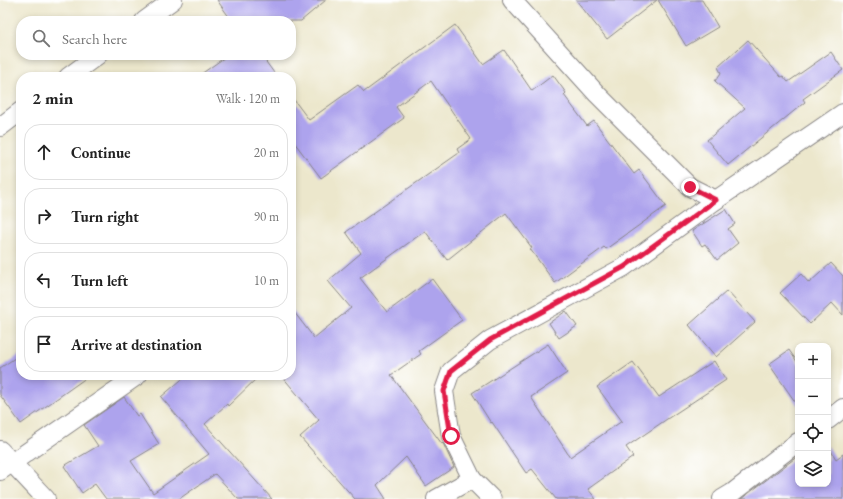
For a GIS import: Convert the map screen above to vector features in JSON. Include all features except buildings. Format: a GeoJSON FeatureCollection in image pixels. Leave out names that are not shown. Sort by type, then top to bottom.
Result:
{"type":"FeatureCollection","features":[{"type":"Feature","properties":{"kind":"street"},"geometry":{"type":"LineString","coordinates":[[151,16],[173,0]]}},
{"type":"Feature","properties":{"kind":"street"},"geometry":{"type":"LineString","coordinates":[[512,0],[597,94],[690,187],[716,200]]}},
{"type":"Feature","properties":{"kind":"street"},"geometry":{"type":"LineString","coordinates":[[75,72],[91,60]]}},
{"type":"Feature","properties":{"kind":"street"},"geometry":{"type":"LineString","coordinates":[[492,499],[472,479],[451,436],[444,391],[451,371],[490,340],[624,267],[716,200],[843,113]]}},
{"type":"Feature","properties":{"kind":"street"},"geometry":{"type":"LineString","coordinates":[[0,126],[16,115]]}},
{"type":"Feature","properties":{"kind":"street"},"geometry":{"type":"LineString","coordinates":[[6,467],[131,380]]}},
{"type":"Feature","properties":{"kind":"street"},"geometry":{"type":"LineString","coordinates":[[831,418],[843,408]]}},
{"type":"Feature","properties":{"kind":"street"},"geometry":{"type":"LineString","coordinates":[[722,499],[795,444]]}},
{"type":"Feature","properties":{"kind":"street"},"geometry":{"type":"LineString","coordinates":[[0,450],[6,467],[46,499]]}},
{"type":"Feature","properties":{"kind":"street"},"geometry":{"type":"LineString","coordinates":[[436,499],[472,479]]}},
{"type":"Feature","properties":{"kind":"route"},"geometry":{"type":"LineString","coordinates":[[451,436],[444,391],[451,371],[490,340],[624,267],[716,200],[690,187]]}}]}
